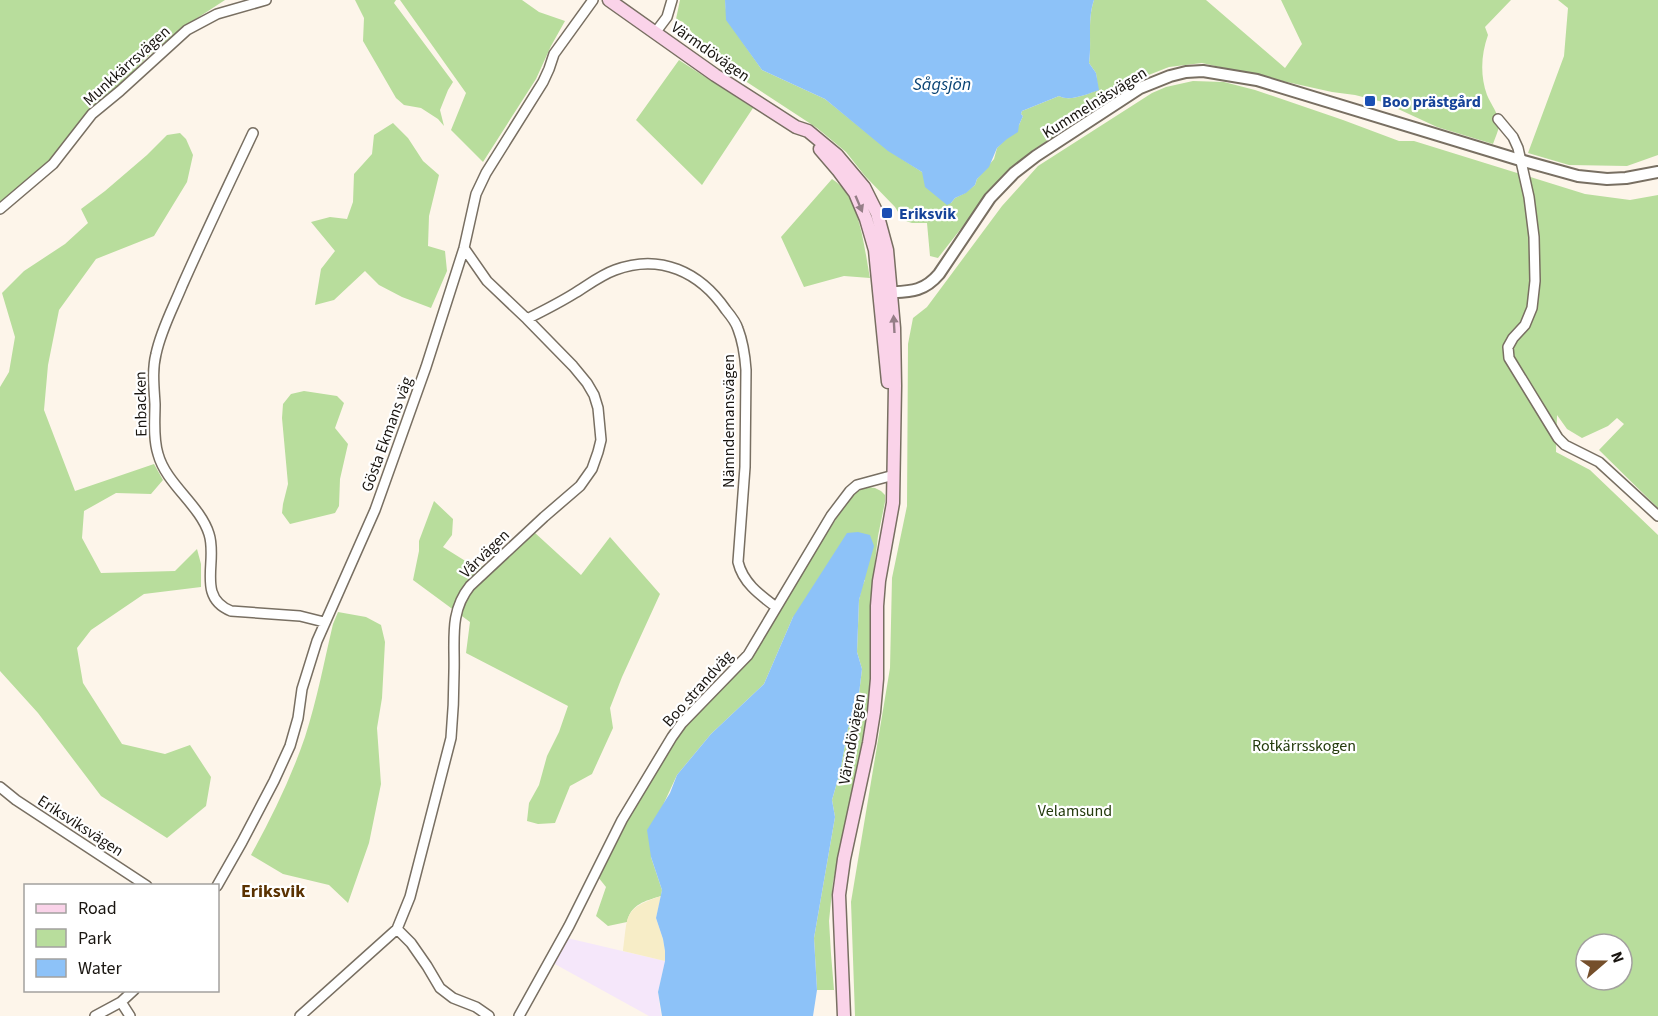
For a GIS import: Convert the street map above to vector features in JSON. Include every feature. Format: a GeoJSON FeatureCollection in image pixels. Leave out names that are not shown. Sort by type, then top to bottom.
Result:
{"type":"FeatureCollection","features":[{"type":"Feature","properties":{"kind":"main road","name":"Värmdövägen"},"geometry":{"type":"LineString","coordinates":[[609,0],[715,75],[796,127],[808,131],[837,155],[864,187],[877,213],[883,232],[889,258],[885,293],[895,386],[894,471],[892,503],[879,581],[874,712],[839,895],[844,1016]]}},
{"type":"Feature","properties":{"kind":"street","name":"Munkkärrsvägen"},"geometry":{"type":"LineString","coordinates":[[0,209],[53,164],[92,114],[120,92],[187,30],[217,14],[266,0]]}},
{"type":"Feature","properties":{"kind":"street","name":"Gösta Ekmans väg"},"geometry":{"type":"LineString","coordinates":[[218,884],[242,842],[290,746],[302,689],[316,640],[375,510],[426,367],[464,248],[476,194],[486,173],[543,82],[554,54],[593,0]]}},
{"type":"Feature","properties":{"kind":"street"},"geometry":{"type":"LineString","coordinates":[[656,33],[667,17],[672,0]]}},
{"type":"Feature","properties":{"kind":"street","name":"Kummelnäsvägen"},"geometry":{"type":"LineString","coordinates":[[885,293],[921,290],[930,283],[939,274],[996,192],[1014,173],[1036,156],[1140,88],[1186,72],[1203,71],[1257,80],[1578,176],[1626,178],[1658,172]]}},
{"type":"Feature","properties":{"kind":"street"},"geometry":{"type":"LineString","coordinates":[[1498,119],[1513,137],[1518,148],[1532,217],[1535,281],[1529,316],[1508,347],[1509,358],[1565,446],[1599,462],[1658,516]]}},
{"type":"Feature","properties":{"kind":"street","name":"Enbacken"},"geometry":{"type":"LineString","coordinates":[[253,133],[195,257],[157,346],[154,368],[155,441],[164,467],[201,518],[209,533],[211,587],[216,601],[231,611],[300,616],[324,622]]}},
{"type":"Feature","properties":{"kind":"street","name":"Vårvägen"},"geometry":{"type":"LineString","coordinates":[[300,1016],[398,928],[417,874],[451,738],[454,633],[458,606],[463,595],[544,517],[580,486],[592,469],[601,440],[594,395],[587,383],[527,319],[487,281],[464,248]]}},
{"type":"Feature","properties":{"kind":"street","name":"Nämndemansvägen"},"geometry":{"type":"LineString","coordinates":[[527,319],[614,270],[634,265],[650,263],[680,269],[713,293],[738,327],[746,369],[745,467],[738,562],[748,582],[759,594],[776,606]]}},
{"type":"Feature","properties":{"kind":"street","name":"Boo strandväg"},"geometry":{"type":"LineString","coordinates":[[519,1016],[569,926],[622,820],[672,737],[682,723],[748,655],[831,516],[850,491],[857,485],[894,471]]}},
{"type":"Feature","properties":{"kind":"street","name":"Eriksviksvägen"},"geometry":{"type":"LineString","coordinates":[[0,787],[16,800],[145,884]]}},
{"type":"Feature","properties":{"kind":"street"},"geometry":{"type":"LineString","coordinates":[[398,928],[427,966],[440,988],[453,998],[476,1007],[489,1016]]}},
{"type":"Feature","properties":{"kind":"street"},"geometry":{"type":"LineString","coordinates":[[95,1016],[121,1002],[132,992]]}},
{"type":"Feature","properties":{"kind":"street"},"geometry":{"type":"LineString","coordinates":[[121,1002],[130,1016]]}},
{"type":"Feature","properties":{"kind":"shaded area"},"geometry":{"type":"Polygon","coordinates":[[[567,938],[665,961],[658,992],[661,1016],[649,1016],[553,963],[567,938]]]}},
{"type":"Feature","properties":{"kind":"green space"},"geometry":{"type":"Polygon","coordinates":[[[0,0],[225,0],[182,28],[146,58],[38,173],[0,205],[0,0]]]}},
{"type":"Feature","properties":{"kind":"green space"},"geometry":{"type":"Polygon","coordinates":[[[355,0],[396,0],[394,3],[453,82],[440,110],[444,126],[438,119],[421,108],[404,105],[396,98],[363,41],[364,18],[355,0]]]}},
{"type":"Feature","properties":{"kind":"green space"},"geometry":{"type":"Polygon","coordinates":[[[400,0],[522,0],[539,12],[565,21],[536,79],[483,162],[451,130],[466,93],[400,0]]]}},
{"type":"Feature","properties":{"kind":"green space"},"geometry":{"type":"Polygon","coordinates":[[[680,0],[725,0],[727,20],[762,70],[825,99],[888,150],[922,172],[951,203],[975,185],[977,179],[994,159],[997,148],[1019,125],[1023,116],[1022,111],[1059,96],[1073,98],[1098,90],[1096,73],[1089,63],[1091,15],[1094,0],[1206,0],[1285,68],[1302,44],[1281,0],[1511,0],[1485,27],[1488,35],[1483,57],[1483,80],[1499,122],[1493,144],[1437,127],[1383,102],[1355,95],[1202,63],[1169,67],[1146,76],[1033,150],[1002,176],[938,258],[930,256],[927,223],[912,223],[903,220],[895,207],[846,152],[817,128],[704,54],[691,31],[683,22],[676,19],[680,0]]]}},
{"type":"Feature","properties":{"kind":"green space"},"geometry":{"type":"Polygon","coordinates":[[[1558,0],[1658,0],[1658,155],[1627,166],[1569,165],[1528,153],[1564,56],[1568,8],[1558,0]]]}},
{"type":"Feature","properties":{"kind":"green space"},"geometry":{"type":"Polygon","coordinates":[[[679,60],[753,108],[702,185],[636,120],[679,60]]]}},
{"type":"Feature","properties":{"kind":"green space","name":"Rotkärrsskogen"},"geometry":{"type":"Polygon","coordinates":[[[1193,81],[1224,82],[1255,90],[1399,141],[1414,141],[1585,194],[1630,200],[1658,195],[1658,508],[1599,450],[1624,424],[1617,418],[1608,426],[1582,438],[1567,429],[1557,415],[1556,452],[1590,470],[1658,535],[1658,1016],[855,1016],[851,902],[890,668],[892,578],[907,506],[908,344],[913,318],[927,307],[1002,206],[1038,166],[1152,93],[1166,87],[1193,81]]]}},
{"type":"Feature","properties":{"kind":"green space"},"geometry":{"type":"Polygon","coordinates":[[[393,123],[408,138],[423,161],[439,175],[429,216],[428,246],[445,251],[447,271],[431,308],[379,285],[365,271],[334,300],[315,305],[321,269],[335,251],[311,222],[330,217],[347,219],[353,202],[354,174],[372,154],[374,135],[393,123]]]}},
{"type":"Feature","properties":{"kind":"green space"},"geometry":{"type":"Polygon","coordinates":[[[180,133],[186,139],[193,155],[187,182],[154,236],[96,259],[59,310],[48,365],[44,410],[75,491],[154,464],[163,480],[151,494],[116,493],[84,511],[82,538],[101,573],[175,571],[197,549],[201,564],[201,587],[144,594],[91,630],[77,648],[83,683],[122,744],[165,754],[190,745],[211,777],[206,806],[167,838],[101,796],[38,713],[0,671],[0,387],[9,372],[15,337],[2,293],[24,271],[65,244],[88,223],[81,209],[147,155],[167,135],[180,133]]]}},
{"type":"Feature","properties":{"kind":"green space"},"geometry":{"type":"Polygon","coordinates":[[[832,179],[849,197],[855,210],[870,278],[844,276],[804,287],[781,237],[832,179]]]}},
{"type":"Feature","properties":{"kind":"green space"},"geometry":{"type":"Polygon","coordinates":[[[304,391],[337,396],[344,403],[335,428],[348,444],[340,479],[339,506],[335,513],[290,524],[282,513],[288,484],[282,418],[283,404],[291,394],[304,391]]]}},
{"type":"Feature","properties":{"kind":"green space"},"geometry":{"type":"Polygon","coordinates":[[[867,487],[881,491],[885,495],[885,502],[878,536],[870,605],[870,681],[867,712],[833,882],[829,921],[834,990],[817,990],[814,938],[835,817],[832,800],[848,728],[858,702],[862,669],[857,652],[859,600],[865,580],[793,617],[764,684],[711,734],[677,775],[664,803],[651,857],[662,890],[661,896],[635,907],[627,922],[608,926],[596,916],[606,887],[598,877],[626,820],[674,742],[688,724],[748,663],[813,554],[852,495],[860,488],[867,487]]]}},
{"type":"Feature","properties":{"kind":"green space"},"geometry":{"type":"Polygon","coordinates":[[[434,501],[453,519],[452,535],[443,547],[475,567],[500,564],[534,532],[581,575],[610,537],[660,594],[610,708],[613,728],[592,774],[570,786],[555,823],[538,824],[527,821],[529,803],[539,785],[547,756],[568,706],[466,653],[470,622],[413,580],[419,541],[434,501]]]}},
{"type":"Feature","properties":{"kind":"green space"},"geometry":{"type":"Polygon","coordinates":[[[338,612],[366,617],[381,625],[385,642],[382,698],[377,728],[381,784],[369,843],[348,903],[329,885],[283,874],[251,855],[281,797],[305,737],[338,612]]]}},
{"type":"Feature","properties":{"kind":"sand"},"geometry":{"type":"Polygon","coordinates":[[[661,896],[656,918],[663,939],[665,961],[623,951],[630,914],[640,905],[661,896]]]}},
{"type":"Feature","properties":{"kind":"water","name":"Sågsjön"},"geometry":{"type":"Polygon","coordinates":[[[725,0],[1094,0],[1091,15],[1089,63],[1096,73],[1099,90],[1073,98],[1059,96],[1022,111],[1023,116],[1018,132],[997,148],[989,167],[977,179],[975,185],[947,205],[925,187],[922,172],[888,151],[825,99],[762,70],[726,20],[725,0]]]}},
{"type":"Feature","properties":{"kind":"water"},"geometry":{"type":"Polygon","coordinates":[[[858,532],[870,535],[874,546],[859,600],[857,652],[862,669],[858,702],[848,728],[832,800],[835,817],[814,938],[817,990],[813,1016],[662,1016],[658,992],[665,951],[656,918],[662,890],[651,857],[647,830],[670,793],[677,775],[711,734],[764,684],[793,617],[847,533],[858,532]]]}},
{"type":"Feature","properties":{"kind":"place","name":"Boo prästgård"},"geometry":{"type":"Point","coordinates":[1370,101]}},
{"type":"Feature","properties":{"kind":"place","name":"Eriksvik"},"geometry":{"type":"Point","coordinates":[887,213]}},
{"type":"Feature","properties":{"kind":"district","name":"Eriksvik"},"geometry":{"type":"Point","coordinates":[273,891]}},
{"type":"Feature","properties":{"kind":"park label","name":"Velamsund"},"geometry":{"type":"Point","coordinates":[1075,810]}}]}
